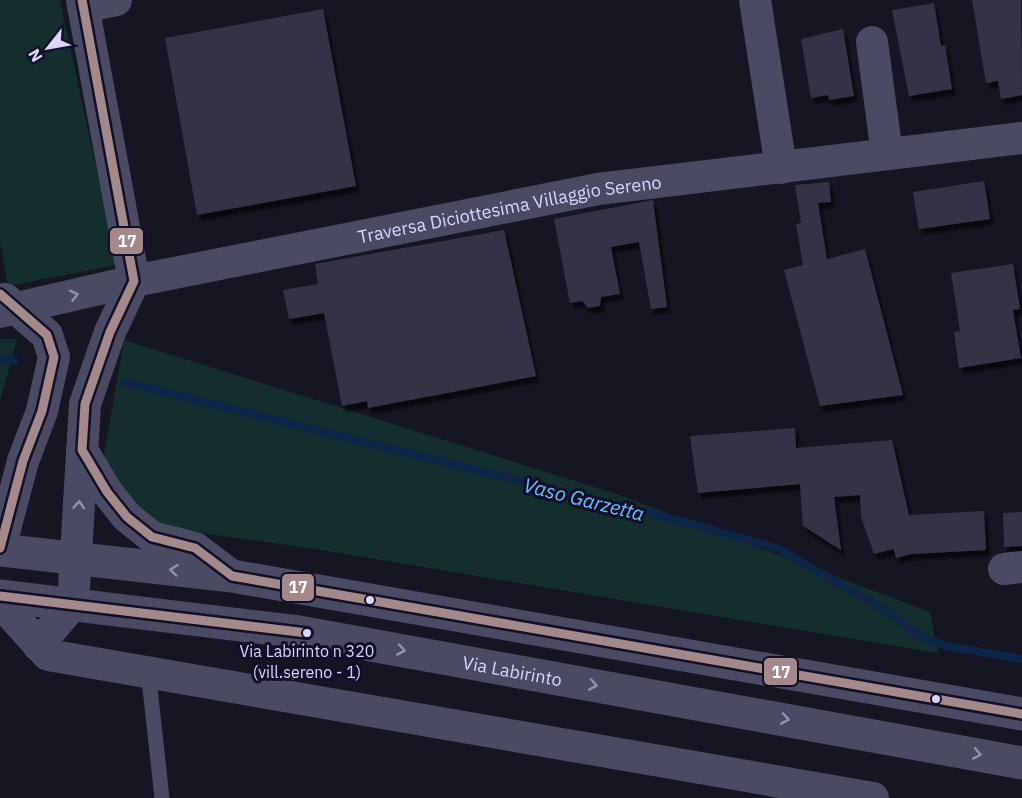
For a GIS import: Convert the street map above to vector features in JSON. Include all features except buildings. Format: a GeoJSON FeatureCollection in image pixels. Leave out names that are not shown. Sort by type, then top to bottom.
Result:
{"type":"FeatureCollection","features":[{"type":"Feature","properties":{"kind":"street"},"geometry":{"type":"LineString","coordinates":[[38,645],[73,604],[85,404],[110,332],[134,280],[82,3],[116,0]]}},
{"type":"Feature","properties":{"kind":"street"},"geometry":{"type":"LineString","coordinates":[[755,0],[782,168]]}},
{"type":"Feature","properties":{"kind":"street"},"geometry":{"type":"LineString","coordinates":[[872,42],[888,154]]}},
{"type":"Feature","properties":{"kind":"street","name":"Traversa Diciottesima Villaggio Sereno"},"geometry":{"type":"LineString","coordinates":[[6,305],[598,189],[1022,138]]}},
{"type":"Feature","properties":{"kind":"street"},"geometry":{"type":"LineString","coordinates":[[6,305],[47,335],[54,357],[42,411],[11,469],[0,549],[232,576],[1022,714]]}},
{"type":"Feature","properties":{"kind":"street"},"geometry":{"type":"LineString","coordinates":[[82,450],[106,492],[127,517],[152,537],[195,548],[232,576]]}},
{"type":"Feature","properties":{"kind":"street","name":"Via Labirinto"},"geometry":{"type":"LineString","coordinates":[[0,596],[299,632],[1022,763]]}},
{"type":"Feature","properties":{"kind":"street"},"geometry":{"type":"LineString","coordinates":[[0,602],[48,655],[148,670],[873,798]]}},
{"type":"Feature","properties":{"kind":"lane"},"geometry":{"type":"LineString","coordinates":[[148,670],[162,798]]}},
{"type":"Feature","properties":{"kind":"green space"},"geometry":{"type":"Polygon","coordinates":[[[0,0],[60,0],[117,265],[8,286],[0,242],[0,0]]]}},
{"type":"Feature","properties":{"kind":"green space"},"geometry":{"type":"Polygon","coordinates":[[[0,339],[17,339],[0,401],[0,339]]]}},
{"type":"Feature","properties":{"kind":"green space"},"geometry":{"type":"Polygon","coordinates":[[[124,340],[617,494],[930,612],[938,653],[322,550],[153,526],[103,461],[124,340]]]}},
{"type":"Feature","properties":{"kind":"waterway","name":"Vaso Garzetta"},"geometry":{"type":"LineString","coordinates":[[0,359],[14,361]]}},
{"type":"Feature","properties":{"kind":"waterway","name":"Vaso Garzetta"},"geometry":{"type":"LineString","coordinates":[[125,382],[695,525],[779,549],[891,614],[918,636],[948,646],[1022,659]]}},
{"type":"Feature","properties":{"kind":"transit line","name":"17"},"geometry":{"type":"LineString","coordinates":[[82,0],[134,281],[110,332],[85,404],[82,450],[107,492],[127,517],[152,537],[195,548],[232,576],[1022,714]]}},
{"type":"Feature","properties":{"kind":"transit line","name":"17"},"geometry":{"type":"LineString","coordinates":[[0,294],[47,335],[54,357],[42,411],[23,461],[0,548]]}},
{"type":"Feature","properties":{"kind":"transit line","name":"17"},"geometry":{"type":"LineString","coordinates":[[0,596],[307,633]]}},
{"type":"Feature","properties":{"kind":"place","name":"Via Labirinto n 320 (vill.sereno - 1)"},"geometry":{"type":"Point","coordinates":[307,633]}}]}
